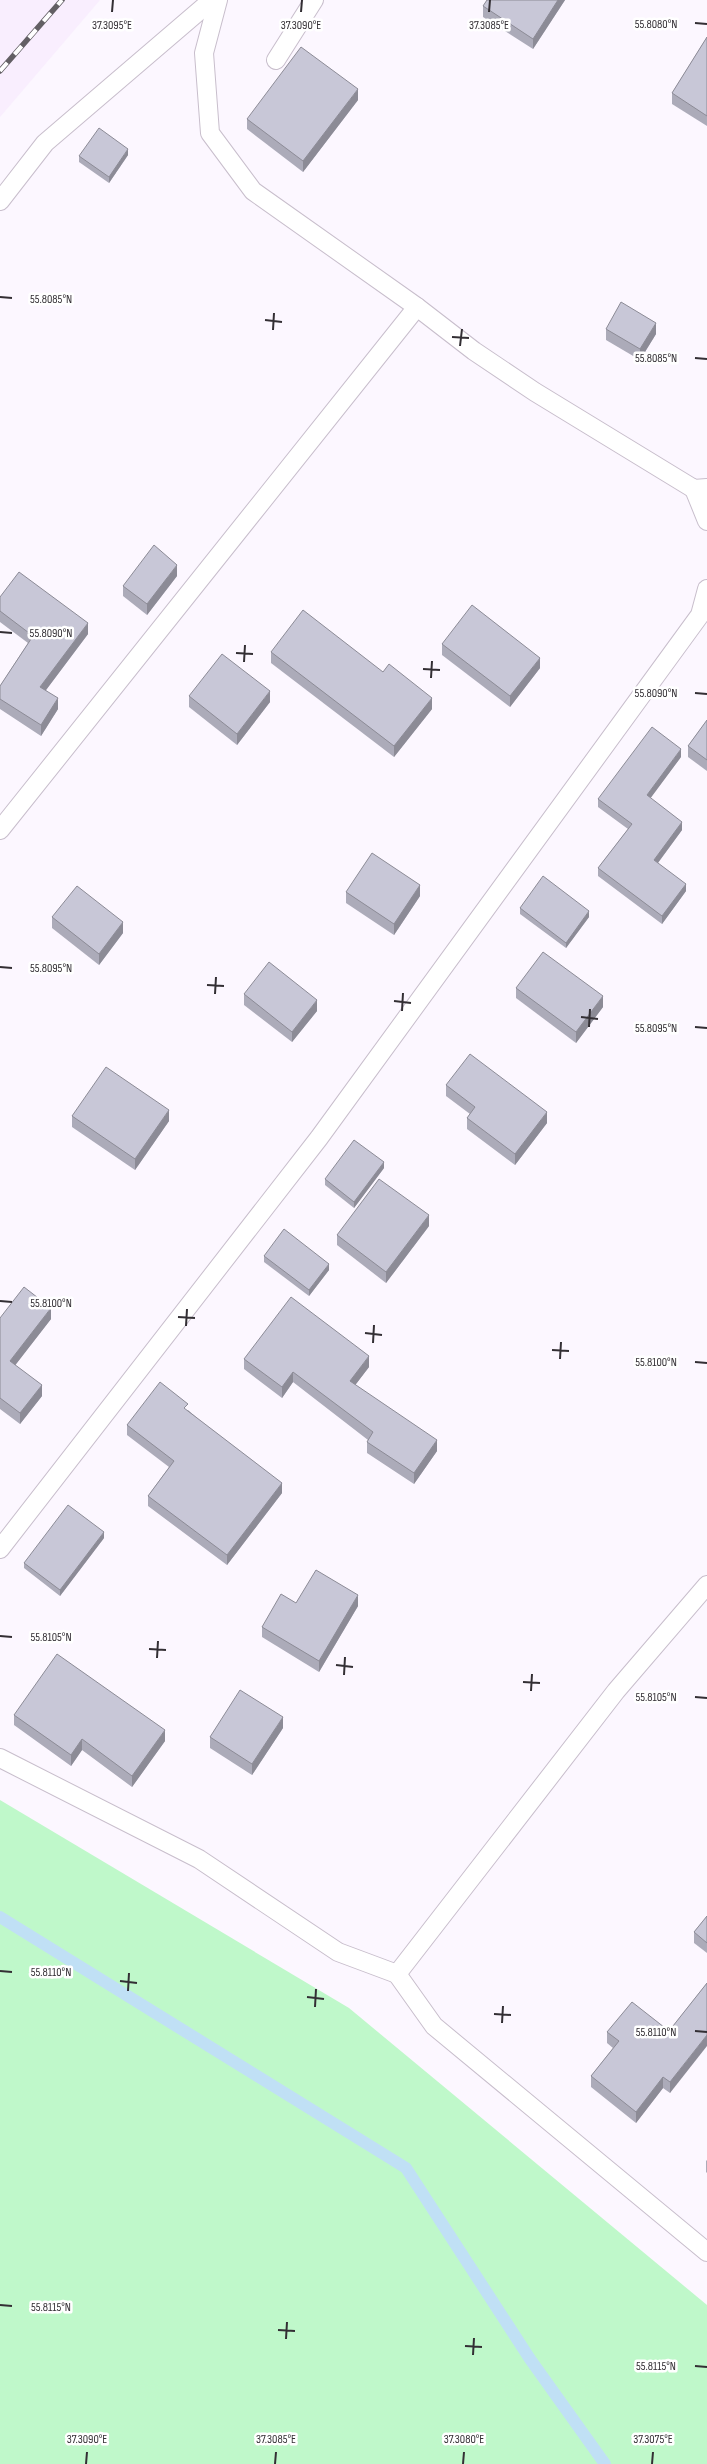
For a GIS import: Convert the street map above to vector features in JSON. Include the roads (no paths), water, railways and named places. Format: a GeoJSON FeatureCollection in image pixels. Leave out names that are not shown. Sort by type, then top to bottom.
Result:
{"type":"FeatureCollection","features":[{"type":"Feature","properties":{"kind":"lane"},"geometry":{"type":"LineString","coordinates":[[0,201],[45,143],[212,0]]}},
{"type":"Feature","properties":{"kind":"lane"},"geometry":{"type":"LineString","coordinates":[[218,0],[204,54],[210,133],[253,191],[417,307],[474,352],[535,392],[701,489],[707,521]]}},
{"type":"Feature","properties":{"kind":"lane"},"geometry":{"type":"LineString","coordinates":[[276,60],[314,0]]}},
{"type":"Feature","properties":{"kind":"lane"},"geometry":{"type":"LineString","coordinates":[[0,830],[417,307]]}},
{"type":"Feature","properties":{"kind":"lane"},"geometry":{"type":"LineString","coordinates":[[0,1549],[319,1138],[700,615],[707,588]]}},
{"type":"Feature","properties":{"kind":"lane"},"geometry":{"type":"LineString","coordinates":[[397,1974],[616,1691],[707,1585]]}},
{"type":"Feature","properties":{"kind":"lane"},"geometry":{"type":"LineString","coordinates":[[0,1758],[199,1859],[338,1952],[397,1974],[434,2026],[707,2252]]}},
{"type":"Feature","properties":{"kind":"waterway"},"geometry":{"type":"LineString","coordinates":[[0,1917],[406,2168],[530,2359],[605,2464]]}},
{"type":"Feature","properties":{"kind":"railway"},"geometry":{"type":"LineString","coordinates":[[0,71],[62,0]]}}]}
